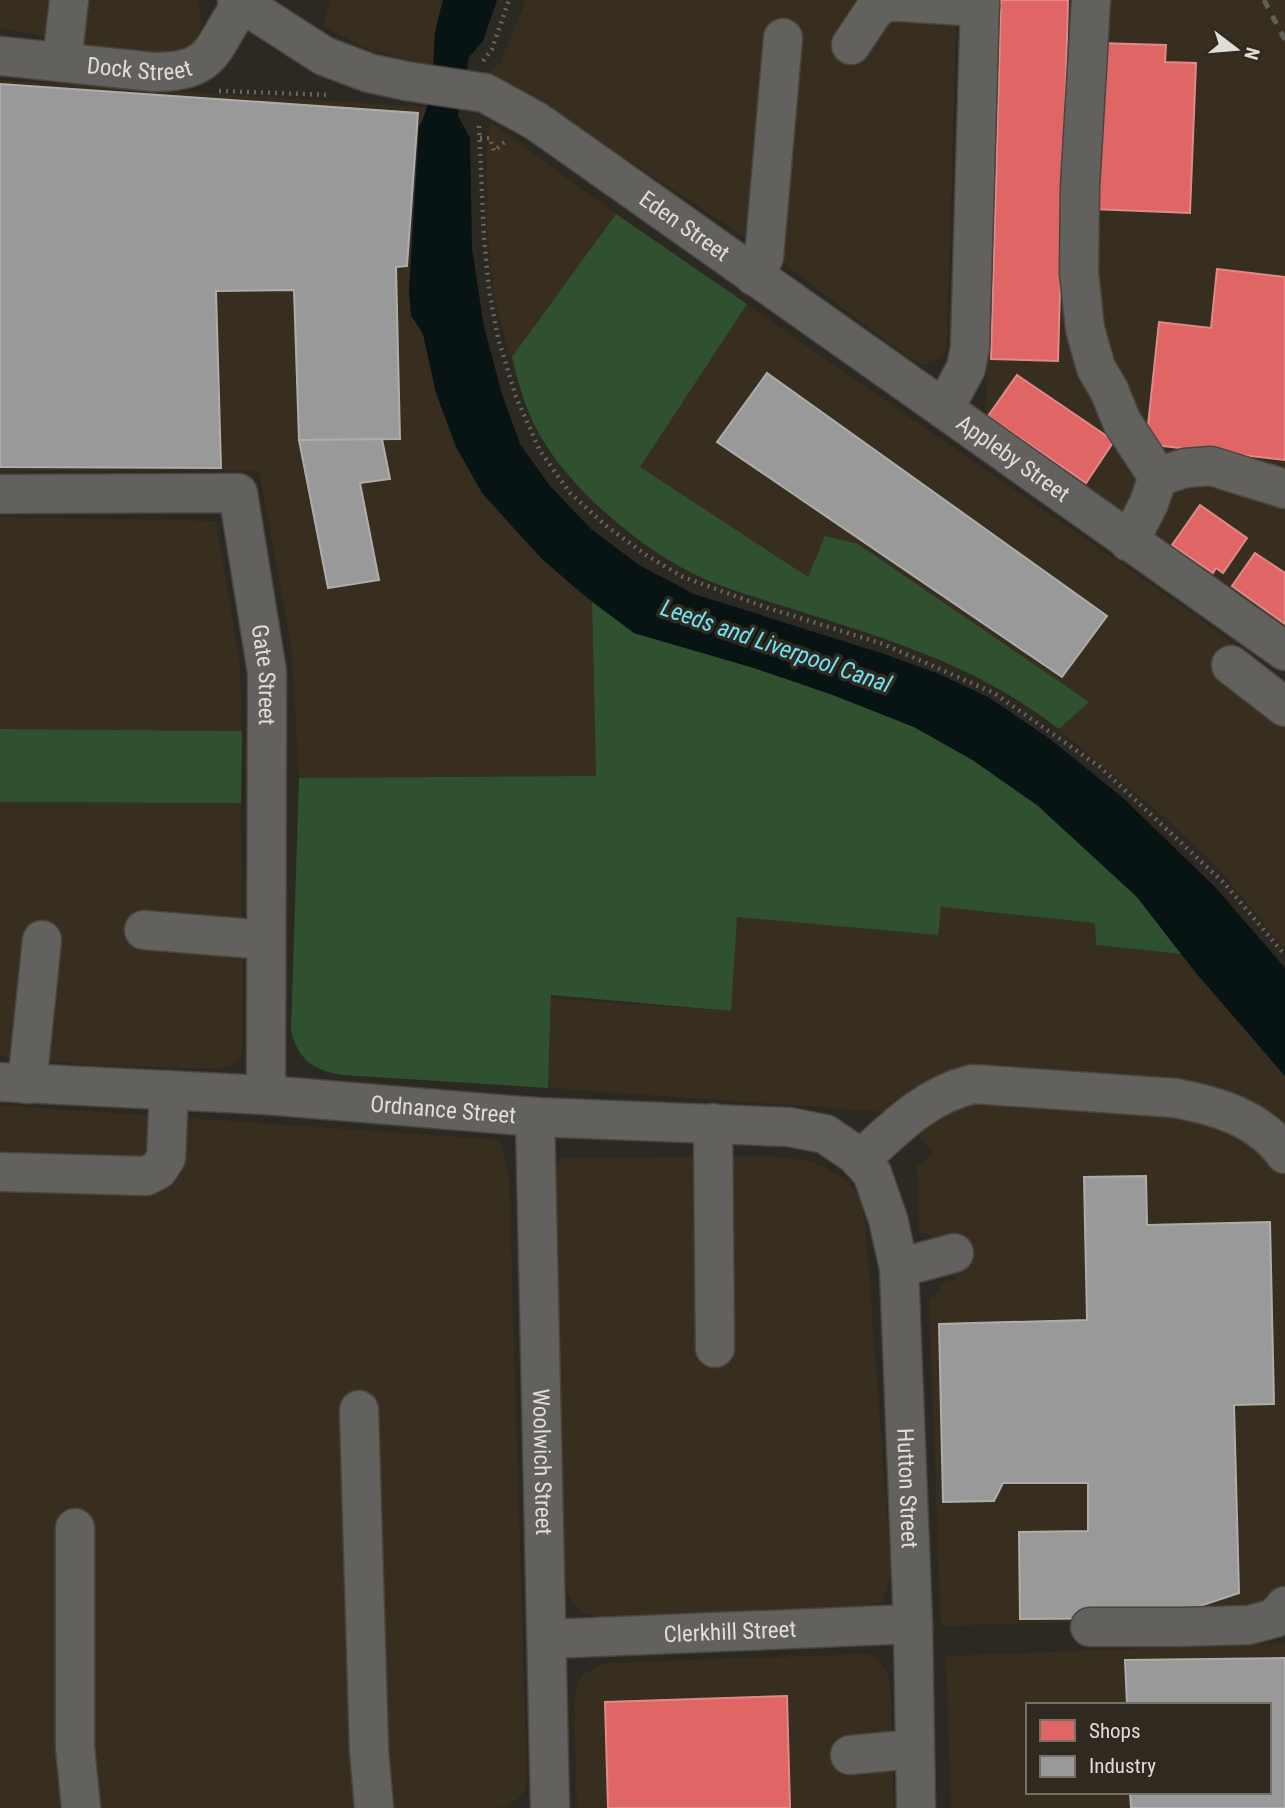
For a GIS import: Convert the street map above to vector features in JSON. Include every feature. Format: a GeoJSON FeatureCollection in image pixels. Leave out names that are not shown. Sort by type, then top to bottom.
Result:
{"type":"FeatureCollection","features":[{"type":"Feature","properties":{"kind":"street"},"geometry":{"type":"LineString","coordinates":[[62,62],[69,0]]}},
{"type":"Feature","properties":{"kind":"street"},"geometry":{"type":"LineString","coordinates":[[1091,0],[1080,187],[1079,273],[1085,329],[1096,368],[1109,390],[1122,422],[1158,477]]}},
{"type":"Feature","properties":{"kind":"street","name":"Dock Street"},"geometry":{"type":"LineString","coordinates":[[0,57],[171,72],[203,62],[215,50],[242,1]]}},
{"type":"Feature","properties":{"kind":"street","name":"Eden Street"},"geometry":{"type":"LineString","coordinates":[[242,1],[324,56],[369,73],[481,94],[536,121],[944,409]]}},
{"type":"Feature","properties":{"kind":"street"},"geometry":{"type":"LineString","coordinates":[[850,45],[873,12],[885,1],[980,4]]}},
{"type":"Feature","properties":{"kind":"street","name":"Appleby Street"},"geometry":{"type":"LineString","coordinates":[[980,4],[970,347],[966,368],[944,409],[1285,651]]}},
{"type":"Feature","properties":{"kind":"street"},"geometry":{"type":"LineString","coordinates":[[754,276],[764,257],[783,38]]}},
{"type":"Feature","properties":{"kind":"street"},"geometry":{"type":"LineString","coordinates":[[1158,477],[1185,468],[1211,466],[1285,489]]}},
{"type":"Feature","properties":{"kind":"street"},"geometry":{"type":"LineString","coordinates":[[1129,542],[1149,503],[1158,477]]}},
{"type":"Feature","properties":{"kind":"street","name":"Gate Street"},"geometry":{"type":"LineString","coordinates":[[0,494],[238,493],[267,672],[266,1095]]}},
{"type":"Feature","properties":{"kind":"street"},"geometry":{"type":"LineString","coordinates":[[1231,665],[1285,707]]}},
{"type":"Feature","properties":{"kind":"street"},"geometry":{"type":"LineString","coordinates":[[144,930],[266,940]]}},
{"type":"Feature","properties":{"kind":"street"},"geometry":{"type":"LineString","coordinates":[[13,1083],[43,940]]}},
{"type":"Feature","properties":{"kind":"street","name":"Ordnance Street"},"geometry":{"type":"LineString","coordinates":[[13,1083],[266,1095],[535,1116],[810,1130],[839,1142],[866,1166]]}},
{"type":"Feature","properties":{"kind":"street"},"geometry":{"type":"LineString","coordinates":[[866,1166],[911,1114],[952,1089],[973,1084],[1175,1098],[1208,1104],[1236,1114],[1259,1128],[1285,1154]]}},
{"type":"Feature","properties":{"kind":"street"},"geometry":{"type":"LineString","coordinates":[[0,1171],[146,1176],[158,1170],[166,1158],[169,1090]]}},
{"type":"Feature","properties":{"kind":"street","name":"Woolwich Street"},"geometry":{"type":"LineString","coordinates":[[535,1116],[550,1808]]}},
{"type":"Feature","properties":{"kind":"street"},"geometry":{"type":"LineString","coordinates":[[713,1123],[715,1348]]}},
{"type":"Feature","properties":{"kind":"street","name":"Hutton Street"},"geometry":{"type":"LineString","coordinates":[[866,1166],[888,1219],[898,1268],[913,1624],[916,1808]]}},
{"type":"Feature","properties":{"kind":"street"},"geometry":{"type":"LineString","coordinates":[[898,1268],[954,1253]]}},
{"type":"Feature","properties":{"kind":"street"},"geometry":{"type":"LineString","coordinates":[[359,1410],[369,1750],[374,1808]]}},
{"type":"Feature","properties":{"kind":"street"},"geometry":{"type":"LineString","coordinates":[[75,1528],[75,1747],[81,1808]]}},
{"type":"Feature","properties":{"kind":"street"},"geometry":{"type":"LineString","coordinates":[[1090,1627],[1250,1625],[1275,1618],[1285,1606]]}},
{"type":"Feature","properties":{"kind":"street","name":"Clerkhill Street"},"geometry":{"type":"LineString","coordinates":[[548,1639],[913,1624]]}},
{"type":"Feature","properties":{"kind":"street"},"geometry":{"type":"LineString","coordinates":[[850,1755],[914,1749]]}},
{"type":"Feature","properties":{"kind":"path"},"geometry":{"type":"LineString","coordinates":[[509,0],[492,49],[481,94],[484,237],[489,290],[498,338],[516,397],[540,452],[569,492],[605,525],[646,555],[683,577],[768,608],[883,644],[1004,700],[1101,767],[1224,883],[1285,955]]}},
{"type":"Feature","properties":{"kind":"path"},"geometry":{"type":"LineString","coordinates":[[203,62],[218,91],[338,95]]}},
{"type":"Feature","properties":{"kind":"shaded area"},"geometry":{"type":"Polygon","coordinates":[[[0,0],[197,0],[201,18],[199,37],[173,57],[151,56],[0,28],[0,0]]]}},
{"type":"Feature","properties":{"kind":"shaded area"},"geometry":{"type":"Polygon","coordinates":[[[330,0],[443,0],[436,30],[433,65],[369,50],[323,26],[330,0]]]}},
{"type":"Feature","properties":{"kind":"shaded area"},"geometry":{"type":"Polygon","coordinates":[[[526,0],[957,0],[947,340],[946,350],[940,358],[923,365],[913,361],[782,262],[510,82],[489,73],[500,63],[526,0]]]}},
{"type":"Feature","properties":{"kind":"shaded area"},"geometry":{"type":"Polygon","coordinates":[[[999,0],[1285,0],[1285,628],[986,416],[999,0]]]}},
{"type":"Feature","properties":{"kind":"shaded area"},"geometry":{"type":"Polygon","coordinates":[[[0,80],[426,107],[425,117],[419,127],[409,290],[411,315],[423,334],[436,393],[510,525],[542,559],[592,602],[596,776],[299,778],[291,643],[259,471],[0,471],[0,80]]]}},
{"type":"Feature","properties":{"kind":"shaded area"},"geometry":{"type":"Polygon","coordinates":[[[490,122],[616,214],[1191,612],[1285,682],[1285,949],[1219,869],[1160,813],[1038,713],[972,673],[890,640],[722,585],[685,570],[636,537],[589,497],[561,466],[541,437],[523,399],[494,298],[487,227],[487,152],[490,122]]]}},
{"type":"Feature","properties":{"kind":"shaded area"},"geometry":{"type":"Polygon","coordinates":[[[0,517],[216,521],[240,665],[242,731],[0,729],[0,517]]]}},
{"type":"Feature","properties":{"kind":"shaded area"},"geometry":{"type":"Polygon","coordinates":[[[0,802],[241,803],[243,1044],[240,1057],[232,1065],[219,1069],[90,1065],[0,1056],[0,802]]]}},
{"type":"Feature","properties":{"kind":"shaded area"},"geometry":{"type":"Polygon","coordinates":[[[941,907],[1095,923],[1096,945],[1181,954],[1285,1076],[1285,1616],[941,1626],[929,1301],[945,1281],[956,1280],[956,1267],[929,1234],[919,1232],[917,1166],[933,1153],[900,1113],[548,1088],[551,998],[730,1011],[737,916],[937,935],[941,907]]]}},
{"type":"Feature","properties":{"kind":"shaded area"},"geometry":{"type":"Polygon","coordinates":[[[0,1105],[488,1139],[497,1140],[502,1146],[509,1178],[527,1777],[525,1790],[517,1800],[496,1808],[0,1808],[0,1105]]]}},
{"type":"Feature","properties":{"kind":"shaded area"},"geometry":{"type":"Polygon","coordinates":[[[766,1156],[806,1160],[825,1167],[845,1179],[860,1196],[865,1221],[891,1566],[882,1601],[871,1606],[600,1618],[583,1613],[565,1587],[552,1187],[555,1168],[561,1158],[766,1156]]]}},
{"type":"Feature","properties":{"kind":"shaded area"},"geometry":{"type":"Polygon","coordinates":[[[1285,1643],[1285,1808],[951,1808],[946,1656],[1285,1643]]]}},
{"type":"Feature","properties":{"kind":"shaded area"},"geometry":{"type":"Polygon","coordinates":[[[867,1654],[877,1658],[888,1674],[891,1693],[894,1808],[577,1808],[574,1705],[583,1675],[593,1669],[606,1663],[867,1654]]]}},
{"type":"Feature","properties":{"kind":"green space"},"geometry":{"type":"Polygon","coordinates":[[[616,214],[747,304],[640,467],[808,577],[825,536],[858,544],[1089,702],[1059,729],[998,689],[935,658],[697,576],[644,543],[604,512],[586,494],[554,456],[536,428],[512,357],[616,214]]]}},
{"type":"Feature","properties":{"kind":"green space"},"geometry":{"type":"Polygon","coordinates":[[[592,602],[634,633],[754,668],[833,695],[914,727],[972,760],[1037,805],[1137,897],[1181,954],[1096,945],[1095,923],[941,907],[938,935],[737,917],[731,1011],[551,995],[548,1088],[343,1075],[315,1067],[298,1050],[291,1031],[299,778],[596,776],[592,602]]]}},
{"type":"Feature","properties":{"kind":"green space"},"geometry":{"type":"Polygon","coordinates":[[[0,729],[242,731],[241,803],[0,802],[0,729]]]}},
{"type":"Feature","properties":{"kind":"water","name":"Leeds and Liverpool Canal"},"geometry":{"type":"Polygon","coordinates":[[[443,0],[497,0],[483,41],[469,57],[458,116],[470,138],[472,249],[484,327],[502,394],[520,444],[550,486],[591,529],[639,565],[694,594],[939,674],[988,697],[1050,739],[1123,798],[1216,888],[1285,968],[1285,1076],[1196,973],[1137,897],[1037,805],[973,760],[914,727],[754,668],[634,633],[542,559],[482,493],[456,447],[436,393],[423,334],[411,315],[409,290],[419,127],[428,106],[435,33],[443,0]]]}},
{"type":"Feature","properties":{"kind":"building: Shops"},"geometry":{"type":"Polygon","coordinates":[[[1001,0],[1068,0],[1058,361],[991,359],[1001,0]]]}},
{"type":"Feature","properties":{"kind":"building: Shops"},"geometry":{"type":"Polygon","coordinates":[[[1099,43],[1166,45],[1165,62],[1196,63],[1190,213],[1092,209],[1099,43]]]}},
{"type":"Feature","properties":{"kind":"building: Shops"},"geometry":{"type":"Polygon","coordinates":[[[1217,269],[1285,277],[1285,460],[1146,444],[1159,322],[1211,328],[1217,269]]]}},
{"type":"Feature","properties":{"kind":"building: Shops"},"geometry":{"type":"Polygon","coordinates":[[[1017,375],[1114,441],[1086,483],[988,416],[1017,375]]]}},
{"type":"Feature","properties":{"kind":"building: Shops"},"geometry":{"type":"Polygon","coordinates":[[[1200,505],[1247,538],[1223,573],[1216,568],[1213,573],[1172,545],[1200,505]]]}},
{"type":"Feature","properties":{"kind":"building: Shops"},"geometry":{"type":"Polygon","coordinates":[[[1255,553],[1285,573],[1285,624],[1232,586],[1255,553]]]}},
{"type":"Feature","properties":{"kind":"building: Shops"},"geometry":{"type":"Polygon","coordinates":[[[787,1696],[790,1808],[608,1808],[605,1702],[787,1696]]]}},
{"type":"Feature","properties":{"kind":"building: Industry"},"geometry":{"type":"Polygon","coordinates":[[[0,84],[418,113],[407,266],[396,267],[400,439],[299,440],[294,290],[216,291],[221,468],[0,467],[0,84]]]}},
{"type":"Feature","properties":{"kind":"building: Industry"},"geometry":{"type":"Polygon","coordinates":[[[767,373],[1107,616],[1062,677],[717,442],[767,373]]]}},
{"type":"Feature","properties":{"kind":"building: Industry"},"geometry":{"type":"Polygon","coordinates":[[[382,439],[390,479],[360,483],[379,580],[328,588],[299,440],[382,439]]]}},
{"type":"Feature","properties":{"kind":"building: Industry"},"geometry":{"type":"Polygon","coordinates":[[[1146,1176],[1147,1225],[1270,1222],[1274,1404],[1234,1405],[1239,1593],[1164,1618],[1020,1619],[1019,1532],[1088,1531],[1088,1483],[1003,1483],[994,1501],[943,1502],[939,1324],[1087,1320],[1084,1177],[1146,1176]]]}},
{"type":"Feature","properties":{"kind":"building: Industry"},"geometry":{"type":"Polygon","coordinates":[[[1285,1658],[1285,1808],[1131,1808],[1130,1794],[1271,1794],[1271,1703],[1127,1703],[1125,1660],[1285,1658]]]}},
{"type":"Feature","properties":{"kind":"railway"},"geometry":{"type":"LineString","coordinates":[[1264,0],[1285,40]]}}]}
